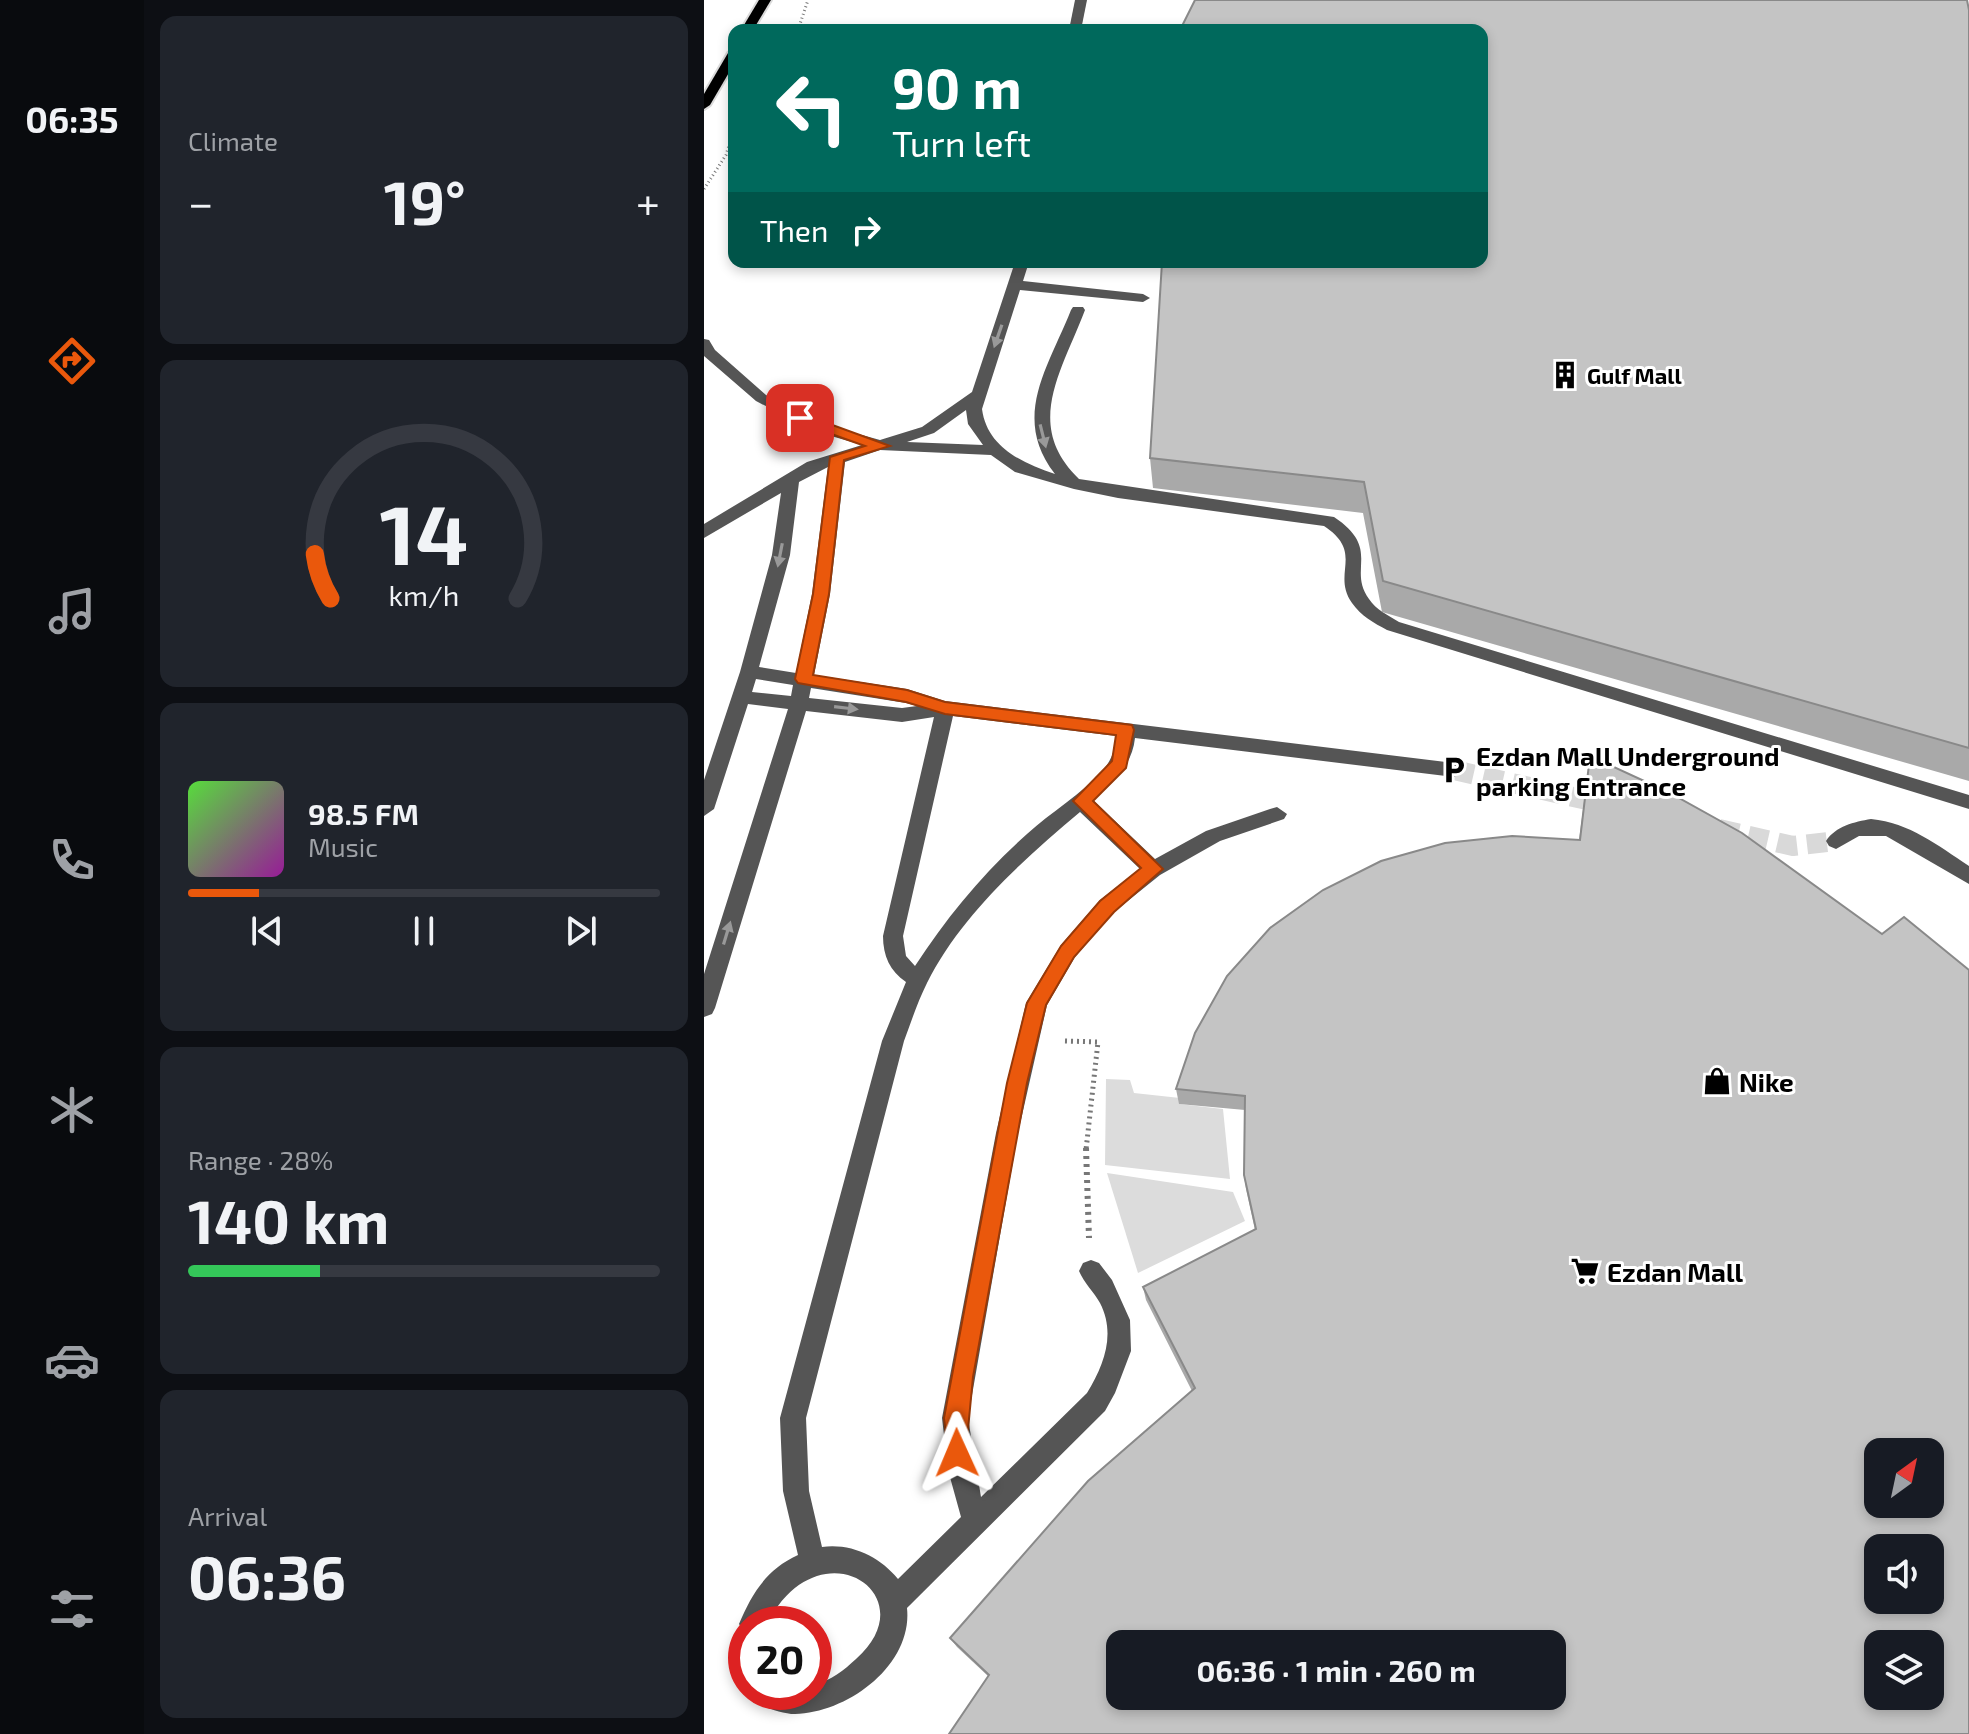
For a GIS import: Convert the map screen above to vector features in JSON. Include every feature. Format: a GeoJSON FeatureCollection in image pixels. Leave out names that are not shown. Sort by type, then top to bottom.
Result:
{"type":"FeatureCollection","features":[{"type":"Feature","properties":{"kind":"main road"},"geometry":{"type":"LineString","coordinates":[[751,24],[765,0]]}},
{"type":"Feature","properties":{"kind":"main road"},"geometry":{"type":"LineString","coordinates":[[704,105],[728,63]]}},
{"type":"Feature","properties":{"kind":"lane"},"geometry":{"type":"LineString","coordinates":[[1076,24],[1081,0]]}},
{"type":"Feature","properties":{"kind":"lane"},"geometry":{"type":"LineString","coordinates":[[1020,268],[978,395],[976,424],[995,450],[1021,468],[1118,493],[1328,521],[1350,535],[1355,545],[1352,580],[1359,601],[1379,620],[1969,802]]}},
{"type":"Feature","properties":{"kind":"lane"},"geometry":{"type":"LineString","coordinates":[[1016,285],[1143,298]]}},
{"type":"Feature","properties":{"kind":"lane"},"geometry":{"type":"LineString","coordinates":[[1074,484],[1049,455],[1040,424],[1043,400],[1078,310]]}},
{"type":"Feature","properties":{"kind":"lane"},"geometry":{"type":"LineString","coordinates":[[704,343],[708,352],[761,398],[820,428],[883,446],[995,450]]}},
{"type":"Feature","properties":{"kind":"lane"},"geometry":{"type":"LineString","coordinates":[[704,532],[791,478],[837,457],[883,446],[928,430],[978,395]]}},
{"type":"Feature","properties":{"kind":"lane"},"geometry":{"type":"LineString","coordinates":[[704,1008],[799,703],[821,594],[837,457]]}},
{"type":"Feature","properties":{"kind":"lane"},"geometry":{"type":"LineString","coordinates":[[704,809],[749,672],[781,555],[791,478]]}},
{"type":"Feature","properties":{"kind":"lane"},"geometry":{"type":"LineString","coordinates":[[749,672],[907,696],[945,708],[1454,770]]}},
{"type":"Feature","properties":{"kind":"lane"},"geometry":{"type":"LineString","coordinates":[[741,697],[902,715],[945,708]]}},
{"type":"Feature","properties":{"kind":"lane"},"geometry":{"type":"LineString","coordinates":[[918,979],[898,964],[892,951],[893,936],[945,708]]}},
{"type":"Feature","properties":{"kind":"lane"},"geometry":{"type":"LineString","coordinates":[[814,1562],[798,1515],[791,1466],[793,1418],[893,1041],[918,979],[947,934],[988,884],[1120,764],[1126,730]]}},
{"type":"Feature","properties":{"kind":"lane"},"geometry":{"type":"LineString","coordinates":[[1081,801],[1153,869]]}},
{"type":"Feature","properties":{"kind":"lane"},"geometry":{"type":"LineString","coordinates":[[976,1521],[959,1465],[955,1418],[1027,1040],[1037,1003],[1068,951],[1107,906],[1153,869],[1213,836],[1277,814]]}},
{"type":"Feature","properties":{"kind":"lane"},"geometry":{"type":"LineString","coordinates":[[1836,841],[1861,826],[1897,829],[1969,876]]}},
{"type":"Feature","properties":{"kind":"lane"},"geometry":{"type":"LineString","coordinates":[[893,1603],[1096,1402],[1111,1379],[1119,1353],[1121,1330],[1117,1307],[1091,1271]]}},
{"type":"Feature","properties":{"kind":"lane"},"geometry":{"type":"LineString","coordinates":[[759,1606],[785,1577],[814,1562],[845,1560],[872,1571],[885,1585],[893,1603],[894,1631],[886,1659],[870,1683],[847,1702],[832,1708]]}},
{"type":"Feature","properties":{"kind":"lane"},"geometry":{"type":"LineString","coordinates":[[790,1710],[826,1710]]}},
{"type":"Feature","properties":{"kind":"path"},"geometry":{"type":"LineString","coordinates":[[800,24],[808,0]]}},
{"type":"Feature","properties":{"kind":"path"},"geometry":{"type":"LineString","coordinates":[[704,189],[728,149]]}},
{"type":"Feature","properties":{"kind":"path"},"geometry":{"type":"LineString","coordinates":[[1027,1040],[1098,1042],[1086,1152],[1091,1271]]}},
{"type":"Feature","properties":{"kind":"shaded area"},"geometry":{"type":"Polygon","coordinates":[[[1106,1079],[1130,1080],[1134,1093],[1180,1098],[1179,1104],[1223,1109],[1230,1179],[1105,1165],[1106,1079]]]}},
{"type":"Feature","properties":{"kind":"shaded area"},"geometry":{"type":"Polygon","coordinates":[[[1107,1173],[1233,1192],[1245,1221],[1138,1273],[1107,1173]]]}},
{"type":"Feature","properties":{"kind":"building","name":"Gulf Mall"},"geometry":{"type":"Polygon","coordinates":[[[1195,0],[1967,0],[1969,748],[1383,581],[1364,482],[1150,458],[1162,268],[1488,268],[1488,24],[1183,24],[1195,0]]]}},
{"type":"Feature","properties":{"kind":"building","name":"Ezdan Mall"},"geometry":{"type":"Polygon","coordinates":[[[1590,756],[1668,792],[1742,833],[1882,934],[1904,917],[1969,970],[1969,1734],[949,1734],[989,1675],[950,1638],[1088,1481],[1195,1388],[1143,1287],[1256,1229],[1244,1175],[1245,1096],[1176,1089],[1195,1033],[1227,976],[1270,928],[1323,890],[1381,861],[1445,843],[1512,836],[1580,840],[1590,756]]]}},
{"type":"Feature","properties":{"kind":"tunnel"},"geometry":{"type":"LineString","coordinates":[[1454,770],[1609,805]]}},
{"type":"Feature","properties":{"kind":"tunnel"},"geometry":{"type":"LineString","coordinates":[[1719,829],[1793,846],[1836,841]]}},
{"type":"Feature","properties":{"kind":"place","name":"Gulf Mall"},"geometry":{"type":"Point","coordinates":[1565,375]}},
{"type":"Feature","properties":{"kind":"place","name":"Ezdan Mall Underground parking Entrance"},"geometry":{"type":"Point","coordinates":[1454,770]}},
{"type":"Feature","properties":{"kind":"place","name":"Nike"},"geometry":{"type":"Point","coordinates":[1717,1081]}},
{"type":"Feature","properties":{"kind":"place","name":"Ezdan Mall"},"geometry":{"type":"Point","coordinates":[1585,1271]}},
{"type":"Feature","properties":{"kind":"route"},"geometry":{"type":"LineString","coordinates":[[800,418],[820,428],[883,446],[837,457],[821,594],[804,679],[907,696],[945,708],[1126,730],[1127,741],[1120,764],[1081,801],[1153,869],[1107,906],[1068,951],[1037,1003],[1022,1058],[962,1377],[955,1418],[957,1453]]}}]}
